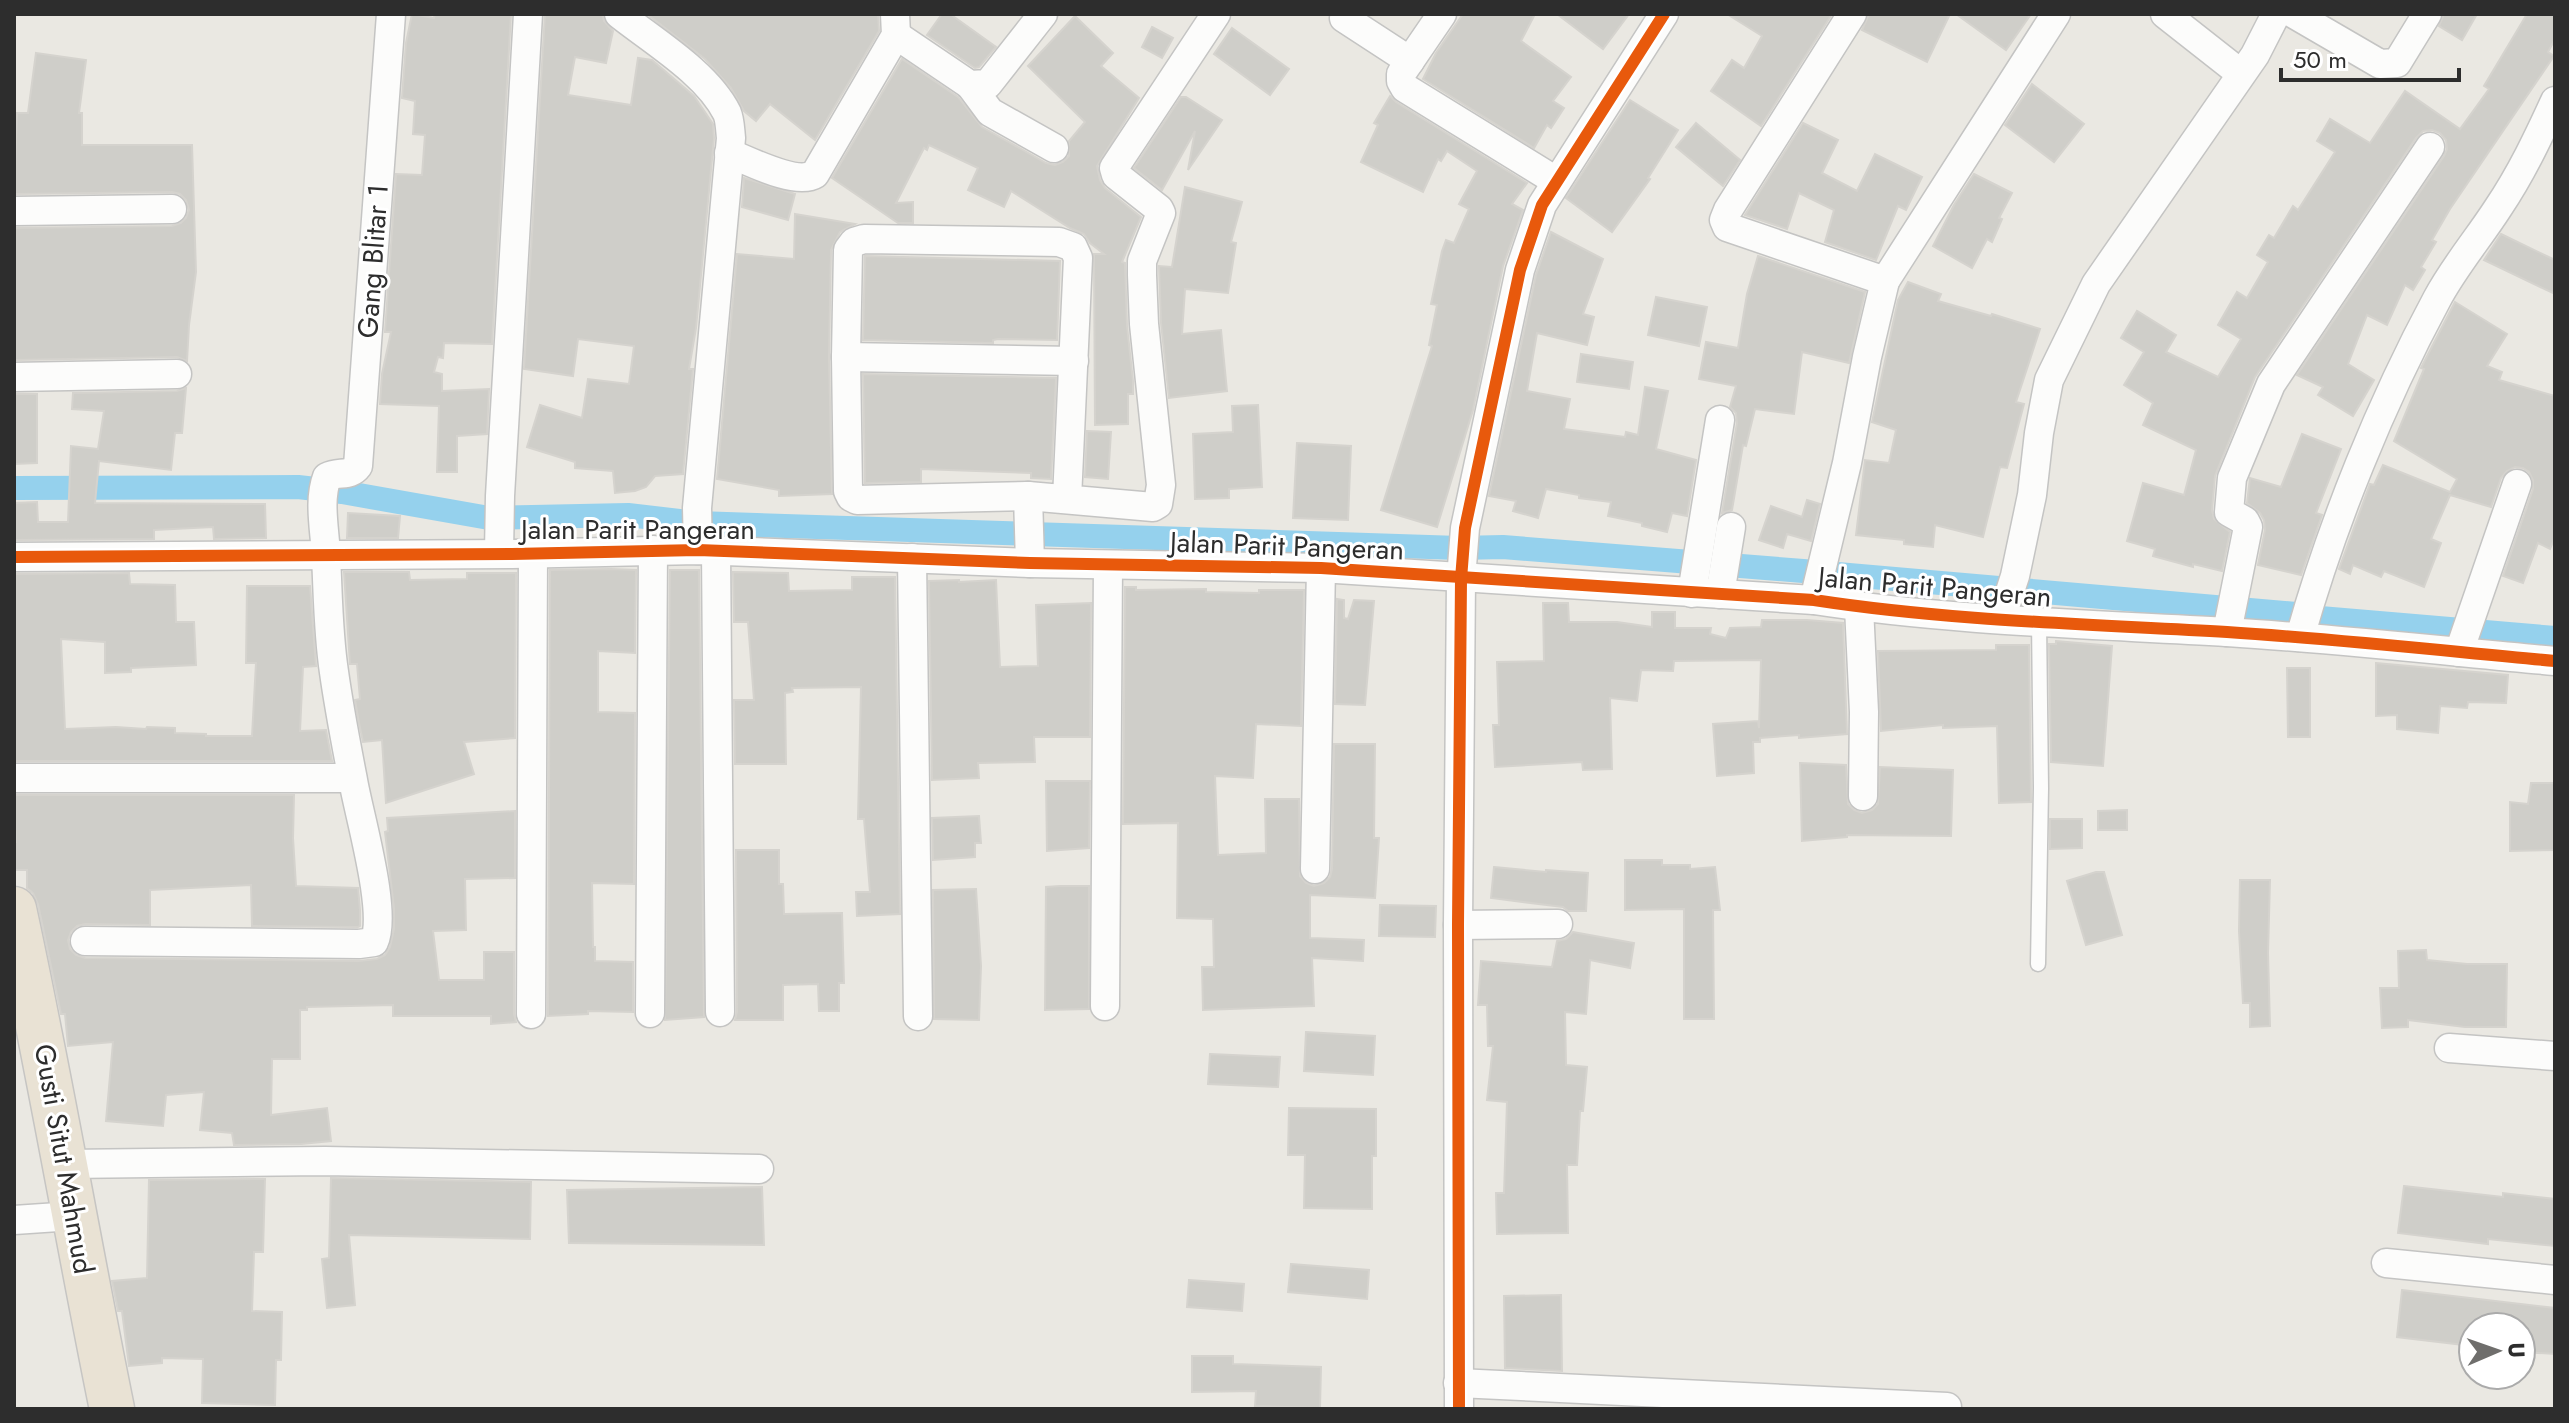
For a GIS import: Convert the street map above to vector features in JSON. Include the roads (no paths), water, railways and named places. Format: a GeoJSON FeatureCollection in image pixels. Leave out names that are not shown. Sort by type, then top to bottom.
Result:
{"type":"FeatureCollection","features":[{"type":"Feature","properties":{"kind":"highway","name":"Gusti Situt Mahmud"},"geometry":{"type":"LineString","coordinates":[[14,909],[47,1060],[73,1216],[112,1409]]}},
{"type":"Feature","properties":{"kind":"street","name":"Gang Blitar 1"},"geometry":{"type":"LineString","coordinates":[[326,556],[324,496],[327,477],[334,473],[347,474],[358,466],[391,14]]}},
{"type":"Feature","properties":{"kind":"street"},"geometry":{"type":"LineString","coordinates":[[500,545],[500,496],[528,14]]}},
{"type":"Feature","properties":{"kind":"street"},"geometry":{"type":"LineString","coordinates":[[619,14],[691,69],[718,98],[729,116],[731,138],[697,508],[704,546],[720,1012]]}},
{"type":"Feature","properties":{"kind":"street"},"geometry":{"type":"LineString","coordinates":[[970,85],[988,84],[1043,14]]}},
{"type":"Feature","properties":{"kind":"street"},"geometry":{"type":"LineString","coordinates":[[1067,499],[1078,258],[1073,247],[1059,242],[864,239],[854,242],[848,250],[846,357],[848,491],[851,497],[857,500],[1029,503],[1067,499],[1153,507],[1158,504],[1161,498],[1144,324],[1142,261],[1161,213],[1116,175],[1114,168],[1216,14]]}},
{"type":"Feature","properties":{"kind":"street"},"geometry":{"type":"LineString","coordinates":[[1442,14],[1401,74],[1405,88],[1556,181]]}},
{"type":"Feature","properties":{"kind":"street"},"geometry":{"type":"LineString","coordinates":[[1664,14],[1542,205],[1520,270],[1465,528],[1458,925],[1458,1396],[1947,1407]]}},
{"type":"Feature","properties":{"kind":"street"},"geometry":{"type":"LineString","coordinates":[[1852,14],[1724,220],[1727,227],[1757,239],[1885,281]]}},
{"type":"Feature","properties":{"kind":"street"},"geometry":{"type":"LineString","coordinates":[[1816,595],[1885,281],[2056,14]]}},
{"type":"Feature","properties":{"kind":"street"},"geometry":{"type":"LineString","coordinates":[[2165,14],[2240,73]]}},
{"type":"Feature","properties":{"kind":"street"},"geometry":{"type":"LineString","coordinates":[[2008,599],[2032,495],[2049,380],[2096,284],[2255,55],[2276,14]]}},
{"type":"Feature","properties":{"kind":"street"},"geometry":{"type":"LineString","coordinates":[[2294,14],[2380,64],[2388,65],[2397,63],[2427,14]]}},
{"type":"Feature","properties":{"kind":"street"},"geometry":{"type":"LineString","coordinates":[[1344,18],[1410,61]]}},
{"type":"Feature","properties":{"kind":"street"},"geometry":{"type":"LineString","coordinates":[[729,153],[802,179],[815,174],[896,24],[970,85],[990,112],[1054,148]]}},
{"type":"Feature","properties":{"kind":"street"},"geometry":{"type":"LineString","coordinates":[[2300,637],[2332,536],[2406,362],[2438,297],[2514,184],[2555,101]]}},
{"type":"Feature","properties":{"kind":"street"},"geometry":{"type":"LineString","coordinates":[[2227,632],[2248,527],[2245,521],[2229,512],[2232,478],[2271,384],[2430,147]]}},
{"type":"Feature","properties":{"kind":"street"},"geometry":{"type":"LineString","coordinates":[[14,211],[172,209]]}},
{"type":"Feature","properties":{"kind":"street"},"geometry":{"type":"LineString","coordinates":[[846,357],[1074,361]]}},
{"type":"Feature","properties":{"kind":"street"},"geometry":{"type":"LineString","coordinates":[[14,377],[177,374]]}},
{"type":"Feature","properties":{"kind":"street"},"geometry":{"type":"LineString","coordinates":[[1692,592],[1720,420]]}},
{"type":"Feature","properties":{"kind":"street"},"geometry":{"type":"LineString","coordinates":[[2459,652],[2517,484]]}},
{"type":"Feature","properties":{"kind":"street"},"geometry":{"type":"LineString","coordinates":[[1029,503],[1031,557]]}},
{"type":"Feature","properties":{"kind":"street","name":"Jalan Parit Pangeran"},"geometry":{"type":"LineString","coordinates":[[14,557],[326,556],[500,545],[533,553],[704,546],[912,558],[1031,557],[1108,565],[1462,572],[1692,592],[1725,563],[1859,607],[2008,599],[2039,621],[2300,637],[2555,661]]}},
{"type":"Feature","properties":{"kind":"street"},"geometry":{"type":"LineString","coordinates":[[650,1013],[653,550]]}},
{"type":"Feature","properties":{"kind":"street"},"geometry":{"type":"LineString","coordinates":[[531,1014],[533,553]]}},
{"type":"Feature","properties":{"kind":"street"},"geometry":{"type":"LineString","coordinates":[[85,941],[374,942],[378,918],[371,867],[333,670],[326,556]]}},
{"type":"Feature","properties":{"kind":"street"},"geometry":{"type":"LineString","coordinates":[[912,558],[918,1016]]}},
{"type":"Feature","properties":{"kind":"street"},"geometry":{"type":"LineString","coordinates":[[1105,1006],[1108,565]]}},
{"type":"Feature","properties":{"kind":"street"},"geometry":{"type":"LineString","coordinates":[[1315,869],[1321,568]]}},
{"type":"Feature","properties":{"kind":"street"},"geometry":{"type":"LineString","coordinates":[[1859,607],[1864,712],[1863,796]]}},
{"type":"Feature","properties":{"kind":"street"},"geometry":{"type":"LineString","coordinates":[[14,778],[352,778]]}},
{"type":"Feature","properties":{"kind":"street"},"geometry":{"type":"LineString","coordinates":[[1458,925],[1558,924]]}},
{"type":"Feature","properties":{"kind":"street"},"geometry":{"type":"LineString","coordinates":[[2449,1048],[2555,1056]]}},
{"type":"Feature","properties":{"kind":"street"},"geometry":{"type":"LineString","coordinates":[[66,1164],[325,1161],[759,1169]]}},
{"type":"Feature","properties":{"kind":"street"},"geometry":{"type":"LineString","coordinates":[[14,1220],[73,1216]]}},
{"type":"Feature","properties":{"kind":"street"},"geometry":{"type":"LineString","coordinates":[[2386,1263],[2555,1280]]}},
{"type":"Feature","properties":{"kind":"lane"},"geometry":{"type":"LineString","coordinates":[[2038,964],[2041,788],[2039,621]]}},
{"type":"Feature","properties":{"kind":"waterway"},"geometry":{"type":"LineString","coordinates":[[14,488],[298,487],[489,518],[628,515],[697,523],[1503,547],[2296,614]]}},
{"type":"Feature","properties":{"kind":"waterway"},"geometry":{"type":"LineString","coordinates":[[2320,618],[2555,638]]}}]}
